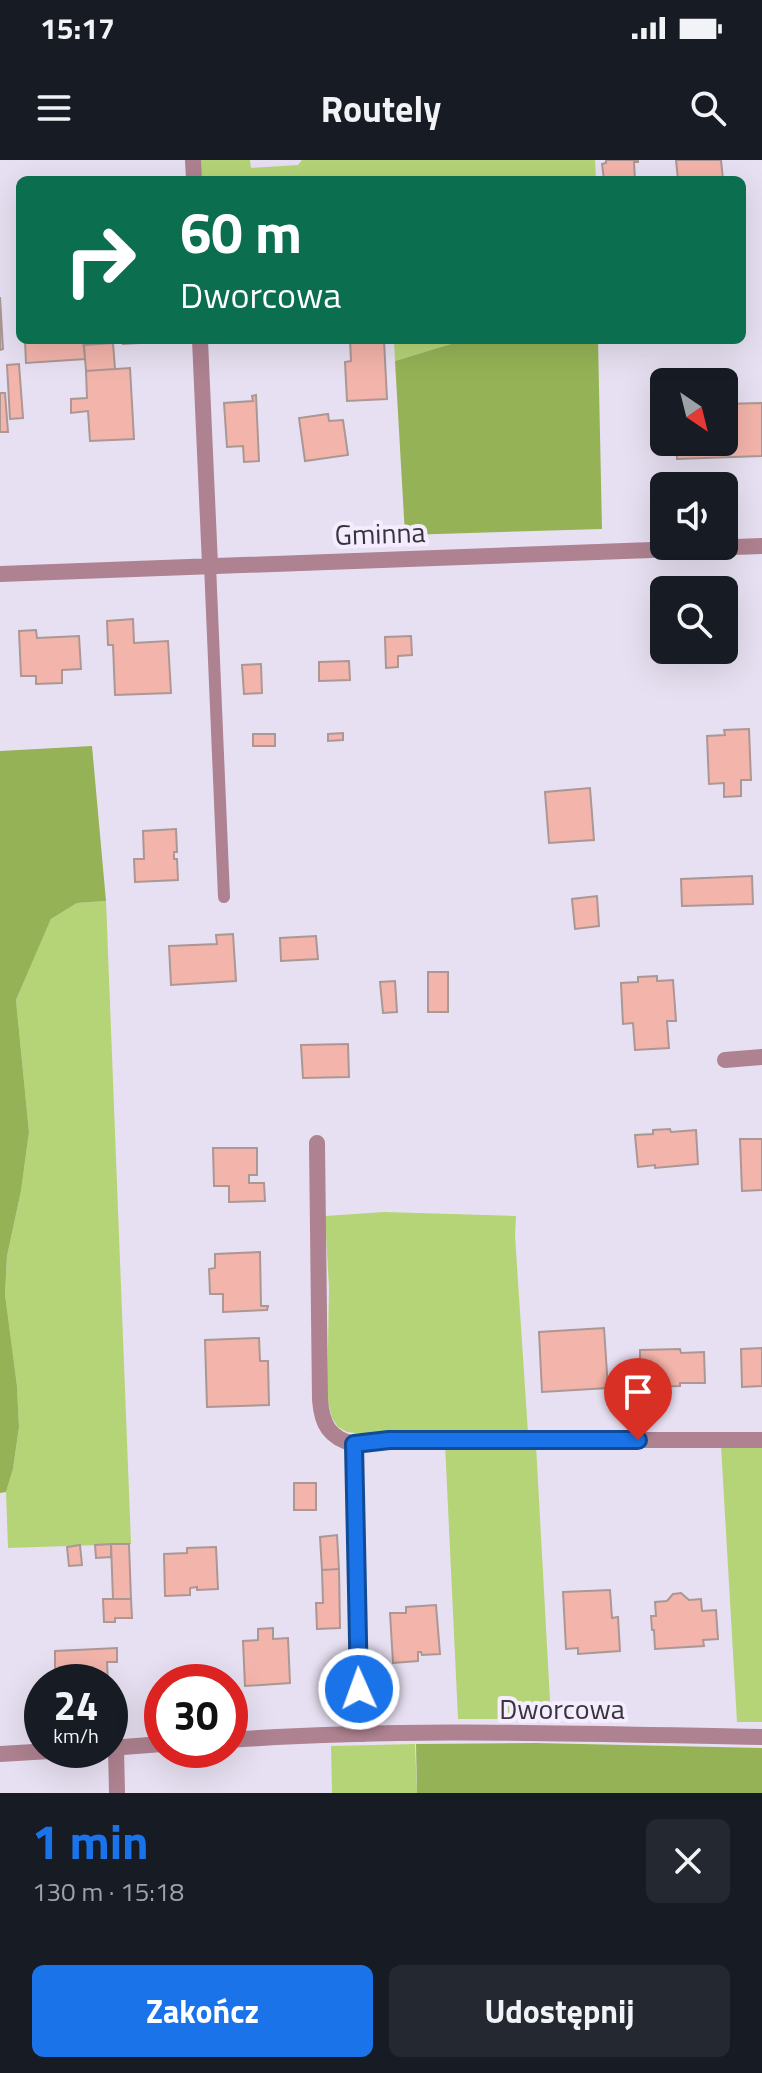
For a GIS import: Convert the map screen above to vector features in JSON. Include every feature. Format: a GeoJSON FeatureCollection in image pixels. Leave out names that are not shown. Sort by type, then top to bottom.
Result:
{"type":"FeatureCollection","features":[{"type":"Feature","properties":{"kind":"street"},"geometry":{"type":"LineString","coordinates":[[200,344],[210,565]]}},
{"type":"Feature","properties":{"kind":"street","name":"Gminna"},"geometry":{"type":"LineString","coordinates":[[0,574],[762,546]]}},
{"type":"Feature","properties":{"kind":"street"},"geometry":{"type":"LineString","coordinates":[[725,1060],[762,1057]]}},
{"type":"Feature","properties":{"kind":"street"},"geometry":{"type":"LineString","coordinates":[[317,1143],[321,1417],[328,1430],[342,1441],[354,1444],[389,1440],[762,1440]]}},
{"type":"Feature","properties":{"kind":"street"},"geometry":{"type":"LineString","coordinates":[[354,1444],[357,1661],[362,1734]]}},
{"type":"Feature","properties":{"kind":"street","name":"Dworcowa"},"geometry":{"type":"LineString","coordinates":[[248,1739],[362,1734],[569,1733],[762,1737]]}},
{"type":"Feature","properties":{"kind":"street"},"geometry":{"type":"LineString","coordinates":[[0,1754],[24,1753]]}},
{"type":"Feature","properties":{"kind":"street"},"geometry":{"type":"LineString","coordinates":[[115,1768],[117,1793]]}},
{"type":"Feature","properties":{"kind":"lane"},"geometry":{"type":"LineString","coordinates":[[210,565],[224,897]]}},
{"type":"Feature","properties":{"kind":"green space"},"geometry":{"type":"Polygon","coordinates":[[[199,160],[250,160],[251,168],[298,165],[302,160],[595,160],[596,176],[200,176],[199,160]]]}},
{"type":"Feature","properties":{"kind":"green space"},"geometry":{"type":"Polygon","coordinates":[[[394,344],[451,344],[395,361],[394,344]]]}},
{"type":"Feature","properties":{"kind":"green space"},"geometry":{"type":"Polygon","coordinates":[[[451,344],[598,344],[602,529],[405,535],[395,361],[451,344]]]}},
{"type":"Feature","properties":{"kind":"green space"},"geometry":{"type":"Polygon","coordinates":[[[92,746],[106,901],[77,903],[51,919],[16,1000],[29,1132],[21,1191],[7,1256],[5,1294],[19,1427],[13,1469],[6,1492],[0,1493],[0,751],[92,746]]]}},
{"type":"Feature","properties":{"kind":"green space"},"geometry":{"type":"Polygon","coordinates":[[[106,901],[131,1544],[8,1548],[6,1492],[19,1427],[5,1294],[7,1256],[21,1191],[29,1132],[16,1000],[51,919],[77,903],[106,901]]]}},
{"type":"Feature","properties":{"kind":"green space"},"geometry":{"type":"Polygon","coordinates":[[[384,1212],[516,1216],[528,1433],[373,1435],[347,1432],[338,1427],[332,1418],[327,1398],[329,1288],[325,1216],[384,1212]]]}},
{"type":"Feature","properties":{"kind":"green space"},"geometry":{"type":"Polygon","coordinates":[[[445,1444],[536,1445],[551,1719],[458,1719],[445,1444]]]}},
{"type":"Feature","properties":{"kind":"green space"},"geometry":{"type":"Polygon","coordinates":[[[721,1446],[762,1446],[762,1722],[737,1722],[721,1446]]]}},
{"type":"Feature","properties":{"kind":"green space"},"geometry":{"type":"Polygon","coordinates":[[[415,1744],[417,1793],[332,1793],[331,1746],[415,1744]]]}},
{"type":"Feature","properties":{"kind":"green space"},"geometry":{"type":"Polygon","coordinates":[[[416,1744],[762,1748],[762,1793],[417,1793],[416,1744]]]}},
{"type":"Feature","properties":{"kind":"building"},"geometry":{"type":"Polygon","coordinates":[[[606,160],[638,160],[634,162],[635,176],[604,176],[602,164],[606,160]]]}},
{"type":"Feature","properties":{"kind":"building"},"geometry":{"type":"Polygon","coordinates":[[[676,160],[721,160],[723,176],[678,176],[676,160]]]}},
{"type":"Feature","properties":{"kind":"building"},"geometry":{"type":"Polygon","coordinates":[[[0,297],[3,349],[0,350],[0,297]]]}},
{"type":"Feature","properties":{"kind":"building"},"geometry":{"type":"Polygon","coordinates":[[[25,344],[83,344],[85,359],[26,363],[25,344]]]}},
{"type":"Feature","properties":{"kind":"building"},"geometry":{"type":"Polygon","coordinates":[[[113,344],[115,369],[86,371],[84,345],[113,344]]]}},
{"type":"Feature","properties":{"kind":"building"},"geometry":{"type":"Polygon","coordinates":[[[350,344],[384,344],[387,399],[347,401],[345,362],[351,361],[350,344]]]}},
{"type":"Feature","properties":{"kind":"building"},"geometry":{"type":"Polygon","coordinates":[[[19,364],[23,418],[10,419],[7,365],[19,364]]]}},
{"type":"Feature","properties":{"kind":"building"},"geometry":{"type":"Polygon","coordinates":[[[130,368],[134,439],[90,441],[88,411],[71,413],[71,399],[87,398],[86,371],[130,368]]]}},
{"type":"Feature","properties":{"kind":"building"},"geometry":{"type":"Polygon","coordinates":[[[0,393],[5,393],[8,432],[0,432],[0,393]]]}},
{"type":"Feature","properties":{"kind":"building"},"geometry":{"type":"Polygon","coordinates":[[[256,395],[259,461],[244,462],[243,446],[227,447],[224,403],[253,401],[252,396],[256,395]]]}},
{"type":"Feature","properties":{"kind":"building"},"geometry":{"type":"Polygon","coordinates":[[[762,403],[762,456],[677,459],[677,456],[738,456],[738,404],[762,403]]]}},
{"type":"Feature","properties":{"kind":"building"},"geometry":{"type":"Polygon","coordinates":[[[328,414],[329,421],[343,420],[348,455],[305,461],[299,418],[328,414]]]}},
{"type":"Feature","properties":{"kind":"building"},"geometry":{"type":"Polygon","coordinates":[[[133,619],[134,643],[168,641],[171,693],[115,695],[113,645],[108,645],[107,621],[133,619]]]}},
{"type":"Feature","properties":{"kind":"building"},"geometry":{"type":"Polygon","coordinates":[[[36,630],[37,638],[79,636],[81,669],[62,670],[62,683],[36,684],[36,676],[21,676],[19,631],[36,630]]]}},
{"type":"Feature","properties":{"kind":"building"},"geometry":{"type":"Polygon","coordinates":[[[411,636],[412,655],[398,656],[398,667],[386,668],[385,637],[411,636]]]}},
{"type":"Feature","properties":{"kind":"building"},"geometry":{"type":"Polygon","coordinates":[[[349,661],[350,680],[319,681],[319,662],[349,661]]]}},
{"type":"Feature","properties":{"kind":"building"},"geometry":{"type":"Polygon","coordinates":[[[261,664],[262,693],[244,694],[242,665],[261,664]]]}},
{"type":"Feature","properties":{"kind":"building"},"geometry":{"type":"Polygon","coordinates":[[[749,729],[751,780],[741,780],[741,796],[724,797],[724,783],[709,784],[707,736],[725,735],[724,730],[749,729]]]}},
{"type":"Feature","properties":{"kind":"building"},"geometry":{"type":"Polygon","coordinates":[[[343,733],[343,740],[328,741],[328,734],[343,733]]]}},
{"type":"Feature","properties":{"kind":"building"},"geometry":{"type":"Polygon","coordinates":[[[253,734],[275,734],[275,746],[253,746],[253,734]]]}},
{"type":"Feature","properties":{"kind":"building"},"geometry":{"type":"Polygon","coordinates":[[[590,788],[594,840],[549,843],[545,792],[590,788]]]}},
{"type":"Feature","properties":{"kind":"building"},"geometry":{"type":"Polygon","coordinates":[[[176,829],[177,852],[174,852],[174,859],[177,859],[178,880],[135,882],[134,859],[144,859],[143,831],[176,829]]]}},
{"type":"Feature","properties":{"kind":"building"},"geometry":{"type":"Polygon","coordinates":[[[752,876],[753,904],[682,906],[681,879],[752,876]]]}},
{"type":"Feature","properties":{"kind":"building"},"geometry":{"type":"Polygon","coordinates":[[[597,896],[599,926],[575,929],[572,899],[597,896]]]}},
{"type":"Feature","properties":{"kind":"building"},"geometry":{"type":"Polygon","coordinates":[[[233,934],[236,981],[171,985],[169,946],[217,944],[216,935],[233,934]]]}},
{"type":"Feature","properties":{"kind":"building"},"geometry":{"type":"Polygon","coordinates":[[[316,936],[318,959],[281,961],[280,938],[316,936]]]}},
{"type":"Feature","properties":{"kind":"building"},"geometry":{"type":"Polygon","coordinates":[[[428,972],[448,972],[448,1012],[428,1012],[428,972]]]}},
{"type":"Feature","properties":{"kind":"building"},"geometry":{"type":"Polygon","coordinates":[[[657,976],[657,981],[673,980],[676,1021],[667,1021],[669,1048],[635,1050],[633,1023],[623,1024],[621,983],[638,982],[638,977],[657,976]]]}},
{"type":"Feature","properties":{"kind":"building"},"geometry":{"type":"Polygon","coordinates":[[[395,981],[397,1012],[383,1013],[380,982],[395,981]]]}},
{"type":"Feature","properties":{"kind":"building"},"geometry":{"type":"Polygon","coordinates":[[[348,1044],[349,1077],[303,1078],[301,1045],[348,1044]]]}},
{"type":"Feature","properties":{"kind":"building"},"geometry":{"type":"Polygon","coordinates":[[[670,1129],[671,1132],[696,1130],[698,1164],[638,1167],[635,1135],[670,1129]]]}},
{"type":"Feature","properties":{"kind":"building"},"geometry":{"type":"Polygon","coordinates":[[[740,1139],[762,1139],[762,1190],[742,1191],[740,1139]]]}},
{"type":"Feature","properties":{"kind":"building"},"geometry":{"type":"Polygon","coordinates":[[[213,1148],[257,1148],[257,1175],[249,1175],[249,1183],[264,1183],[265,1201],[229,1202],[229,1186],[214,1186],[213,1148]]]}},
{"type":"Feature","properties":{"kind":"building"},"geometry":{"type":"Polygon","coordinates":[[[260,1252],[261,1306],[268,1306],[267,1310],[223,1312],[223,1294],[210,1294],[209,1269],[215,1268],[215,1254],[260,1252]]]}},
{"type":"Feature","properties":{"kind":"building"},"geometry":{"type":"Polygon","coordinates":[[[604,1328],[608,1388],[542,1392],[539,1332],[604,1328]]]}},
{"type":"Feature","properties":{"kind":"building"},"geometry":{"type":"Polygon","coordinates":[[[259,1338],[260,1361],[268,1361],[269,1405],[207,1407],[205,1340],[259,1338]]]}},
{"type":"Feature","properties":{"kind":"building"},"geometry":{"type":"Polygon","coordinates":[[[762,1348],[762,1386],[742,1387],[741,1349],[762,1348]]]}},
{"type":"Feature","properties":{"kind":"building"},"geometry":{"type":"Polygon","coordinates":[[[680,1349],[681,1353],[704,1352],[705,1383],[640,1387],[640,1350],[680,1349]]]}},
{"type":"Feature","properties":{"kind":"building"},"geometry":{"type":"Polygon","coordinates":[[[294,1483],[316,1483],[316,1510],[294,1510],[294,1483]]]}},
{"type":"Feature","properties":{"kind":"building"},"geometry":{"type":"Polygon","coordinates":[[[337,1535],[339,1569],[322,1570],[320,1537],[337,1535]]]}},
{"type":"Feature","properties":{"kind":"building"},"geometry":{"type":"Polygon","coordinates":[[[111,1544],[129,1544],[131,1599],[113,1599],[111,1544]]]}},
{"type":"Feature","properties":{"kind":"building"},"geometry":{"type":"Polygon","coordinates":[[[111,1544],[111,1557],[96,1558],[95,1545],[111,1544]]]}},
{"type":"Feature","properties":{"kind":"building"},"geometry":{"type":"Polygon","coordinates":[[[80,1545],[82,1565],[69,1566],[67,1547],[80,1545]]]}},
{"type":"Feature","properties":{"kind":"building"},"geometry":{"type":"Polygon","coordinates":[[[216,1547],[218,1589],[197,1590],[197,1587],[190,1588],[190,1595],[165,1596],[164,1554],[187,1553],[187,1548],[216,1547]]]}},
{"type":"Feature","properties":{"kind":"building"},"geometry":{"type":"Polygon","coordinates":[[[339,1569],[340,1628],[317,1629],[316,1603],[323,1603],[322,1570],[339,1569]]]}},
{"type":"Feature","properties":{"kind":"building"},"geometry":{"type":"Polygon","coordinates":[[[610,1590],[612,1618],[618,1617],[620,1651],[578,1654],[578,1648],[566,1649],[563,1592],[610,1590]]]}},
{"type":"Feature","properties":{"kind":"building"},"geometry":{"type":"Polygon","coordinates":[[[681,1593],[689,1600],[701,1599],[702,1611],[716,1610],[718,1639],[703,1640],[704,1646],[655,1649],[651,1616],[656,1616],[655,1602],[667,1601],[673,1594],[681,1593]]]}},
{"type":"Feature","properties":{"kind":"building"},"geometry":{"type":"Polygon","coordinates":[[[103,1599],[131,1599],[132,1618],[115,1618],[115,1622],[104,1622],[103,1599]]]}},
{"type":"Feature","properties":{"kind":"building"},"geometry":{"type":"Polygon","coordinates":[[[436,1605],[440,1654],[422,1655],[418,1652],[418,1661],[393,1663],[390,1613],[406,1613],[406,1607],[436,1605]]]}},
{"type":"Feature","properties":{"kind":"building"},"geometry":{"type":"Polygon","coordinates":[[[273,1628],[273,1639],[288,1638],[290,1683],[248,1686],[248,1664],[244,1664],[243,1641],[258,1640],[258,1629],[273,1628]]]}},
{"type":"Feature","properties":{"kind":"building"},"geometry":{"type":"Polygon","coordinates":[[[117,1648],[117,1662],[55,1664],[55,1651],[117,1648]]]}},
{"type":"Feature","properties":{"kind":"route"},"geometry":{"type":"LineString","coordinates":[[359,1689],[354,1444],[389,1440],[638,1440]]}}]}
